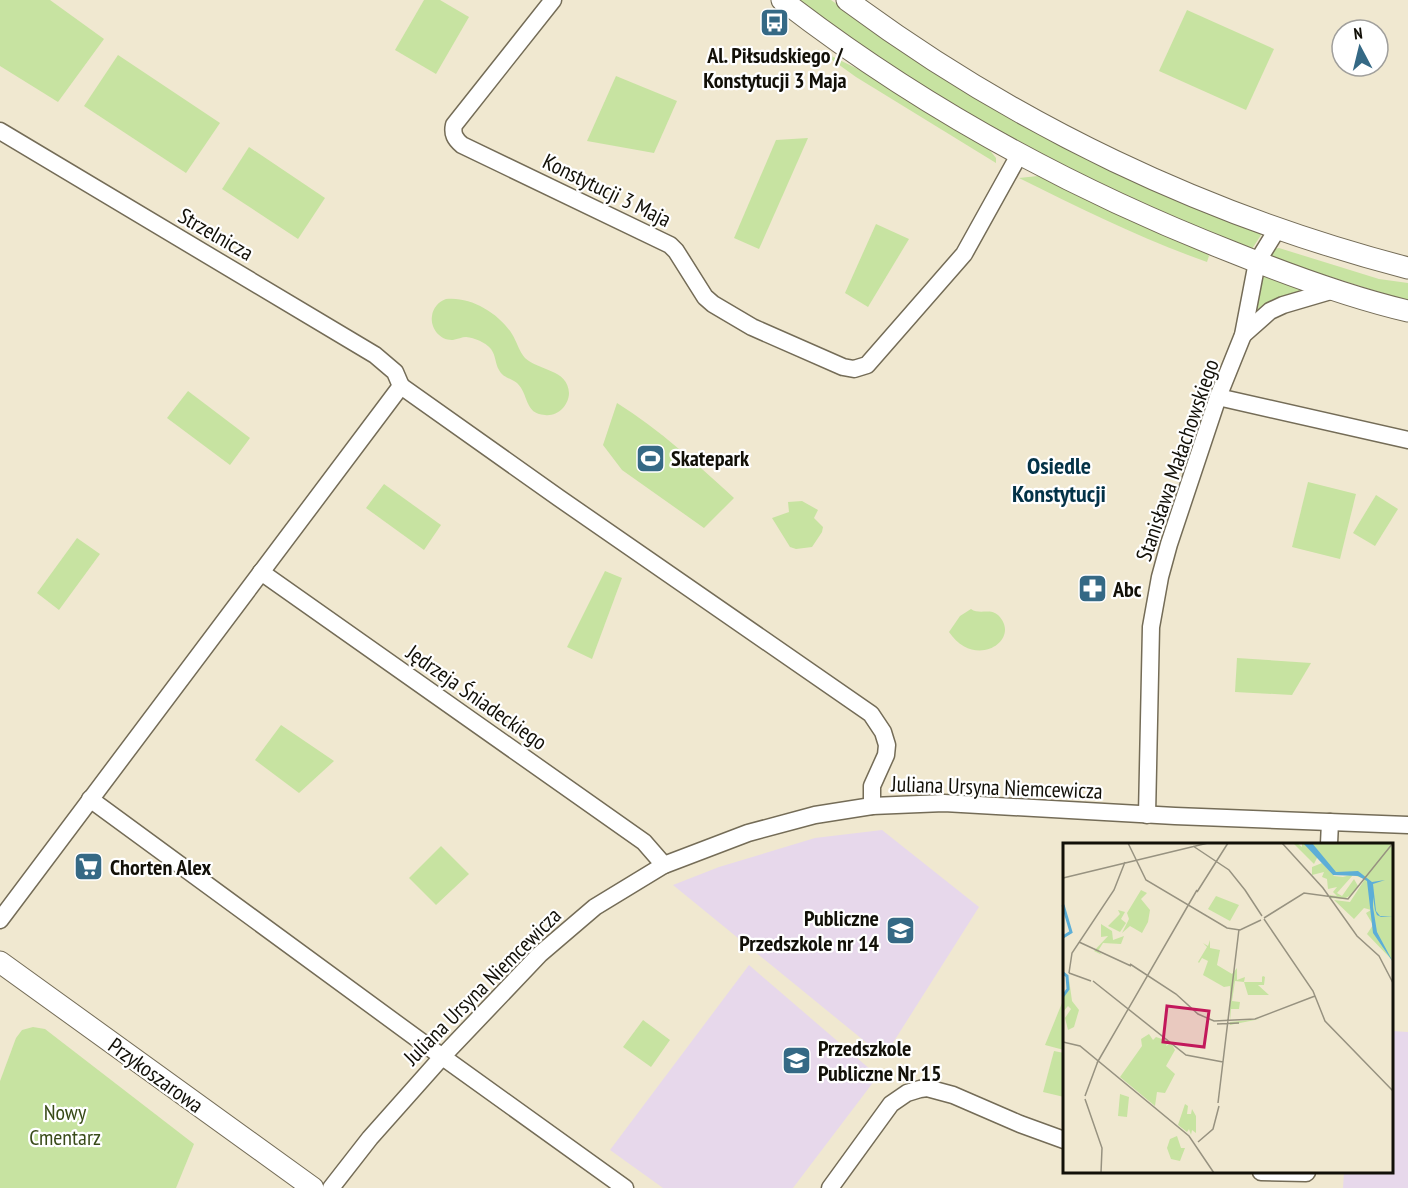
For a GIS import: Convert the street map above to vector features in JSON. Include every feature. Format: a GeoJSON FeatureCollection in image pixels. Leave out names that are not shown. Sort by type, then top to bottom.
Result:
{"type":"FeatureCollection","features":[{"type":"Feature","properties":{"kind":"street","name":"Konstytucji 3 Maja"},"geometry":{"type":"LineString","coordinates":[[553,0],[454,125],[452,132],[456,139],[462,145],[670,245],[712,304],[762,332],[843,367],[854,369],[867,365],[964,254],[1019,155]]}},
{"type":"Feature","properties":{"kind":"street"},"geometry":{"type":"LineString","coordinates":[[782,0],[883,72],[949,115],[1019,155],[1179,233],[1334,290],[1408,311]]}},
{"type":"Feature","properties":{"kind":"street"},"geometry":{"type":"LineString","coordinates":[[847,0],[956,75],[1036,122],[1121,164],[1210,203],[1278,228],[1408,268]]}},
{"type":"Feature","properties":{"kind":"street","name":"Strzelnicza"},"geometry":{"type":"LineString","coordinates":[[0,131],[368,350],[394,372],[401,386],[871,714],[883,732],[887,745],[886,755],[872,786],[872,806]]}},
{"type":"Feature","properties":{"kind":"street","name":"Stanisława Małachowskiego"},"geometry":{"type":"LineString","coordinates":[[1147,814],[1150,659],[1155,602],[1169,544],[1218,397],[1243,335],[1257,262],[1278,228]]}},
{"type":"Feature","properties":{"kind":"street","name":"Stanisława Małachowskiego"},"geometry":{"type":"LineString","coordinates":[[1243,335],[1270,311],[1334,290]]}},
{"type":"Feature","properties":{"kind":"street"},"geometry":{"type":"LineString","coordinates":[[0,920],[401,386]]}},
{"type":"Feature","properties":{"kind":"street"},"geometry":{"type":"LineString","coordinates":[[1218,397],[1408,440]]}},
{"type":"Feature","properties":{"kind":"street","name":"Jędrzeja Śniadeckiego"},"geometry":{"type":"LineString","coordinates":[[261,572],[644,842],[664,865]]}},
{"type":"Feature","properties":{"kind":"street"},"geometry":{"type":"LineString","coordinates":[[90,799],[625,1188]]}},
{"type":"Feature","properties":{"kind":"street","name":"Juliana Ursyna Niemcewicza"},"geometry":{"type":"LineString","coordinates":[[331,1188],[370,1138],[442,1057],[548,947],[595,906],[664,865],[748,833],[815,815],[872,806],[944,803],[1408,825]]}},
{"type":"Feature","properties":{"kind":"street"},"geometry":{"type":"LineString","coordinates":[[1329,843],[1330,822]]}},
{"type":"Feature","properties":{"kind":"street","name":"Przykoszarowa"},"geometry":{"type":"LineString","coordinates":[[0,962],[312,1188]]}},
{"type":"Feature","properties":{"kind":"street"},"geometry":{"type":"LineString","coordinates":[[830,1188],[883,1112],[899,1097],[920,1089],[927,1088],[953,1095],[1020,1124],[1063,1139]]}},
{"type":"Feature","properties":{"kind":"shaded area"},"geometry":{"type":"Polygon","coordinates":[[[882,830],[979,907],[884,1057],[673,885],[719,867],[815,838],[882,830]]]}},
{"type":"Feature","properties":{"kind":"shaded area"},"geometry":{"type":"Polygon","coordinates":[[[749,965],[878,1076],[793,1188],[663,1188],[610,1150],[749,965]]]}},
{"type":"Feature","properties":{"kind":"shaded area"},"geometry":{"type":"Polygon","coordinates":[[[1393,1031],[1408,1032],[1408,1188],[1343,1188],[1344,1173],[1393,1173],[1393,1031]]]}},
{"type":"Feature","properties":{"kind":"green space"},"geometry":{"type":"Polygon","coordinates":[[[0,0],[50,0],[104,39],[58,102],[0,66],[0,0]]]}},
{"type":"Feature","properties":{"kind":"green space"},"geometry":{"type":"Polygon","coordinates":[[[424,0],[440,0],[469,17],[436,74],[395,50],[424,0]]]}},
{"type":"Feature","properties":{"kind":"green space"},"geometry":{"type":"Polygon","coordinates":[[[798,0],[831,0],[937,75],[1049,140],[1111,171],[1181,202],[1261,233],[1261,235],[1252,249],[1248,249],[1081,176],[1007,137],[935,94],[798,0]]]}},
{"type":"Feature","properties":{"kind":"green space"},"geometry":{"type":"Polygon","coordinates":[[[1187,10],[1274,49],[1246,110],[1159,71],[1187,10]]]}},
{"type":"Feature","properties":{"kind":"green space"},"geometry":{"type":"Polygon","coordinates":[[[817,49],[862,71],[988,148],[996,158],[996,163],[856,77],[817,49]]]}},
{"type":"Feature","properties":{"kind":"green space"},"geometry":{"type":"Polygon","coordinates":[[[118,55],[220,123],[186,173],[84,106],[118,55]]]}},
{"type":"Feature","properties":{"kind":"green space"},"geometry":{"type":"Polygon","coordinates":[[[616,76],[677,101],[654,153],[587,141],[616,76]]]}},
{"type":"Feature","properties":{"kind":"green space"},"geometry":{"type":"Polygon","coordinates":[[[808,138],[759,249],[734,238],[776,140],[808,138]]]}},
{"type":"Feature","properties":{"kind":"green space"},"geometry":{"type":"Polygon","coordinates":[[[249,147],[325,198],[298,239],[222,189],[249,147]]]}},
{"type":"Feature","properties":{"kind":"green space"},"geometry":{"type":"Polygon","coordinates":[[[1038,176],[1207,254],[1209,256],[1207,262],[1135,233],[1019,178],[1038,176]]]}},
{"type":"Feature","properties":{"kind":"green space"},"geometry":{"type":"Polygon","coordinates":[[[876,224],[909,239],[868,307],[845,293],[876,224]]]}},
{"type":"Feature","properties":{"kind":"green space"},"geometry":{"type":"Polygon","coordinates":[[[1279,248],[1379,279],[1408,283],[1408,301],[1268,257],[1274,249],[1279,248]]]}},
{"type":"Feature","properties":{"kind":"green space"},"geometry":{"type":"Polygon","coordinates":[[[1262,276],[1299,289],[1300,292],[1273,300],[1252,320],[1262,276]]]}},
{"type":"Feature","properties":{"kind":"green space"},"geometry":{"type":"Polygon","coordinates":[[[446,299],[465,300],[492,313],[512,334],[525,358],[564,379],[569,393],[562,409],[550,415],[538,414],[530,407],[521,387],[501,373],[489,347],[469,338],[448,340],[440,336],[434,329],[432,316],[436,306],[446,299]]]}},
{"type":"Feature","properties":{"kind":"green space"},"geometry":{"type":"Polygon","coordinates":[[[188,391],[250,438],[230,465],[167,418],[188,391]]]}},
{"type":"Feature","properties":{"kind":"green space","name":"Skatepark"},"geometry":{"type":"Polygon","coordinates":[[[617,403],[663,436],[734,498],[704,528],[622,470],[603,445],[617,403]]]}},
{"type":"Feature","properties":{"kind":"green space"},"geometry":{"type":"Polygon","coordinates":[[[1308,482],[1356,494],[1340,559],[1292,547],[1308,482]]]}},
{"type":"Feature","properties":{"kind":"green space"},"geometry":{"type":"Polygon","coordinates":[[[384,484],[441,525],[424,550],[366,508],[384,484]]]}},
{"type":"Feature","properties":{"kind":"green space"},"geometry":{"type":"Polygon","coordinates":[[[1376,495],[1398,509],[1375,546],[1353,533],[1376,495]]]}},
{"type":"Feature","properties":{"kind":"green space"},"geometry":{"type":"Polygon","coordinates":[[[802,501],[818,510],[814,518],[823,527],[812,547],[796,549],[790,547],[772,518],[789,512],[788,502],[802,501]]]}},
{"type":"Feature","properties":{"kind":"green space"},"geometry":{"type":"Polygon","coordinates":[[[77,538],[100,554],[59,610],[37,593],[77,538]]]}},
{"type":"Feature","properties":{"kind":"green space"},"geometry":{"type":"Polygon","coordinates":[[[605,571],[622,578],[592,659],[567,647],[605,571]]]}},
{"type":"Feature","properties":{"kind":"green space"},"geometry":{"type":"Polygon","coordinates":[[[971,609],[995,613],[1004,625],[1005,634],[993,648],[971,649],[960,643],[949,632],[960,616],[971,609]]]}},
{"type":"Feature","properties":{"kind":"green space"},"geometry":{"type":"Polygon","coordinates":[[[1237,658],[1311,663],[1292,695],[1235,692],[1237,658]]]}},
{"type":"Feature","properties":{"kind":"green space"},"geometry":{"type":"Polygon","coordinates":[[[281,725],[334,761],[299,793],[255,760],[281,725]]]}},
{"type":"Feature","properties":{"kind":"green space"},"geometry":{"type":"Polygon","coordinates":[[[441,846],[469,874],[436,905],[409,878],[441,846]]]}},
{"type":"Feature","properties":{"kind":"green space"},"geometry":{"type":"Polygon","coordinates":[[[1063,1000],[1063,1050],[1045,1045],[1063,1000]]]}},
{"type":"Feature","properties":{"kind":"green space"},"geometry":{"type":"Polygon","coordinates":[[[643,1020],[670,1040],[651,1067],[623,1047],[643,1020]]]}},
{"type":"Feature","properties":{"kind":"green space","name":"Nowy Cmentarz"},"geometry":{"type":"Polygon","coordinates":[[[33,1027],[45,1029],[194,1144],[176,1188],[0,1188],[0,1081],[16,1038],[22,1030],[33,1027]]]}},
{"type":"Feature","properties":{"kind":"green space"},"geometry":{"type":"Polygon","coordinates":[[[1054,1051],[1063,1053],[1063,1097],[1043,1092],[1054,1051]]]}},
{"type":"Feature","properties":{"kind":"place","name":"Al. Piłsudskiego / Konstytucji 3 Maja"},"geometry":{"type":"Point","coordinates":[775,23]}},
{"type":"Feature","properties":{"kind":"place","name":"Skatepark"},"geometry":{"type":"Point","coordinates":[650,458]}},
{"type":"Feature","properties":{"kind":"place","name":"Abc"},"geometry":{"type":"Point","coordinates":[1092,589]}},
{"type":"Feature","properties":{"kind":"place","name":"Chorten Alex"},"geometry":{"type":"Point","coordinates":[89,867]}},
{"type":"Feature","properties":{"kind":"place","name":"Publiczne Przedszkole nr 14"},"geometry":{"type":"Point","coordinates":[900,931]}},
{"type":"Feature","properties":{"kind":"place","name":"Przedszkole Publiczne Nr 15"},"geometry":{"type":"Point","coordinates":[797,1061]}},
{"type":"Feature","properties":{"kind":"district","name":"Osiedle Konstytucji"},"geometry":{"type":"Point","coordinates":[1059,479]}}]}
